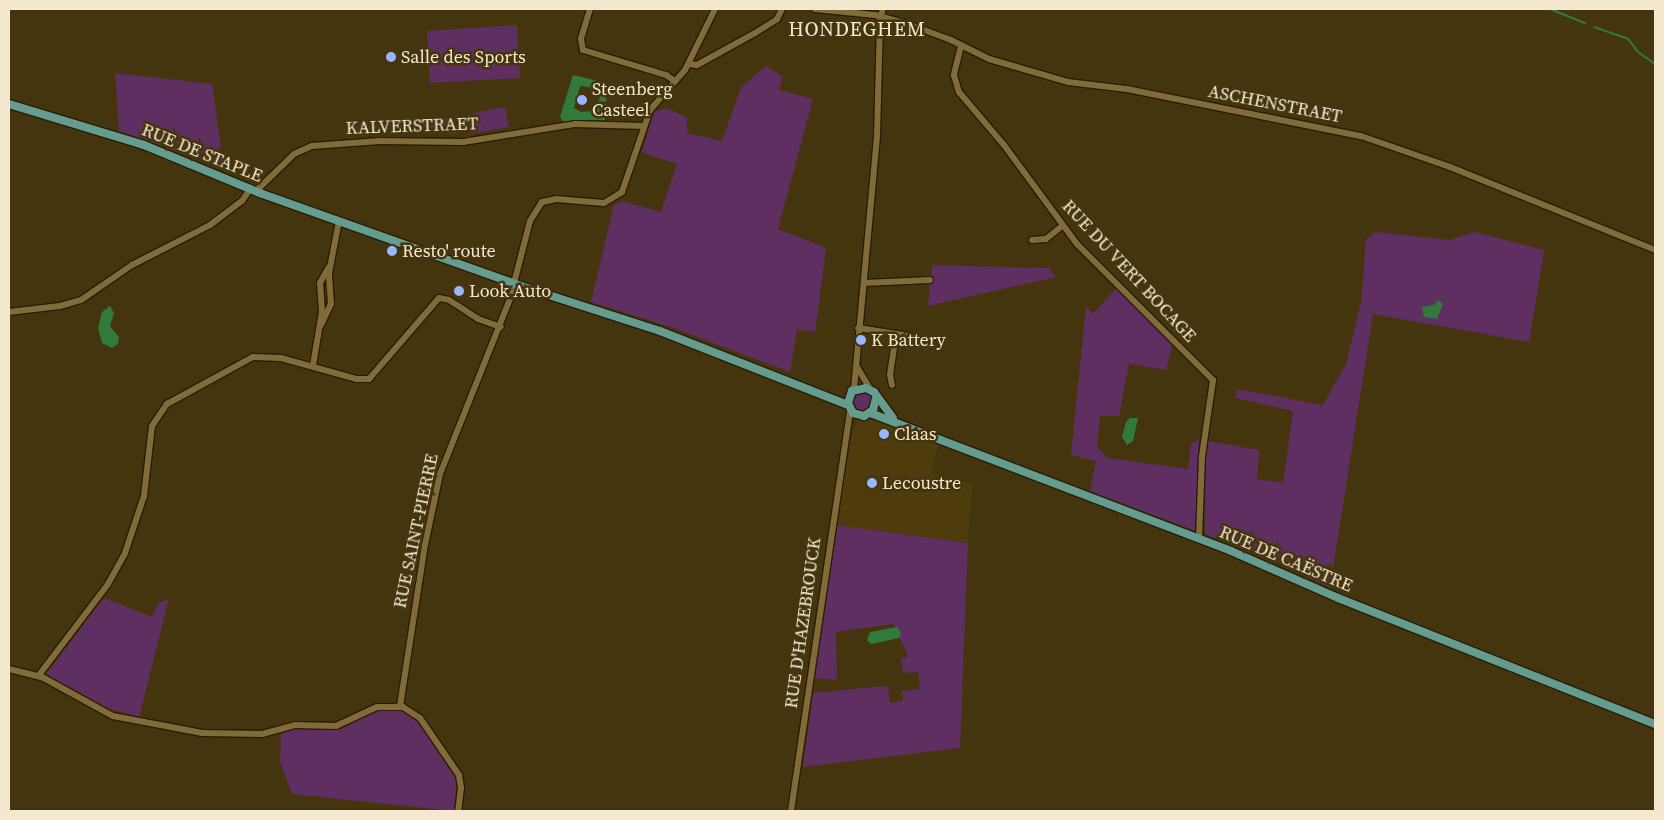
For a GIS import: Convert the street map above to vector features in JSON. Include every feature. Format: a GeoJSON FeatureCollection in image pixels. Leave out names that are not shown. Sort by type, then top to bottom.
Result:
{"type":"FeatureCollection","features":[{"type":"Feature","properties":{"kind":"main road","name":"RUE DE STAPLE"},"geometry":{"type":"LineString","coordinates":[[9,104],[134,142],[253,190],[339,221],[381,236],[447,254],[513,282],[697,345],[825,395],[849,407]]}},
{"type":"Feature","properties":{"kind":"main road"},"geometry":{"type":"LineString","coordinates":[[870,389],[876,398],[876,407],[870,413],[857,415],[849,407],[852,391],[870,389]]}},
{"type":"Feature","properties":{"kind":"main road","name":"RUE DE STAPLE"},"geometry":{"type":"LineString","coordinates":[[825,395],[852,391]]}},
{"type":"Feature","properties":{"kind":"main road","name":"RUE DE CAËSTRE"},"geometry":{"type":"LineString","coordinates":[[876,398],[890,415],[903,424]]}},
{"type":"Feature","properties":{"kind":"main road","name":"RUE DE CAËSTRE"},"geometry":{"type":"LineString","coordinates":[[870,413],[903,424],[1199,539],[1655,724]]}},
{"type":"Feature","properties":{"kind":"street"},"geometry":{"type":"LineString","coordinates":[[590,9],[580,42],[583,50],[666,75],[675,81]]}},
{"type":"Feature","properties":{"kind":"street","name":"RUE SAINT-PIERRE"},"geometry":{"type":"LineString","coordinates":[[400,706],[425,544],[440,474],[501,327],[537,207],[552,199],[600,203],[617,197],[628,182],[644,126],[655,103],[689,64],[715,9]]}},
{"type":"Feature","properties":{"kind":"street"},"geometry":{"type":"LineString","coordinates":[[689,64],[697,64],[755,33],[777,19],[782,9]]}},
{"type":"Feature","properties":{"kind":"street","name":"ASCHENSTRAET"},"geometry":{"type":"LineString","coordinates":[[815,9],[880,18],[912,26],[993,61],[1068,82],[1127,89],[1357,135],[1450,167],[1655,250]]}},
{"type":"Feature","properties":{"kind":"street"},"geometry":{"type":"LineString","coordinates":[[852,391],[878,129],[880,18],[883,9]]}},
{"type":"Feature","properties":{"kind":"street","name":"RUE DU VERT BOCAGE"},"geometry":{"type":"LineString","coordinates":[[961,46],[954,68],[957,89],[1004,145],[1062,226],[1213,380],[1202,456],[1199,539]]}},
{"type":"Feature","properties":{"kind":"street","name":"KALVERSTRAET"},"geometry":{"type":"LineString","coordinates":[[9,312],[65,305],[85,298],[132,265],[210,225],[242,201],[294,154],[312,146],[380,141],[463,142],[574,124],[644,126]]}},
{"type":"Feature","properties":{"kind":"street"},"geometry":{"type":"LineString","coordinates":[[321,324],[331,304],[330,266],[339,221]]}},
{"type":"Feature","properties":{"kind":"street"},"geometry":{"type":"LineString","coordinates":[[1032,240],[1046,239],[1062,226]]}},
{"type":"Feature","properties":{"kind":"street"},"geometry":{"type":"LineString","coordinates":[[312,365],[321,324],[320,283],[330,266]]}},
{"type":"Feature","properties":{"kind":"street"},"geometry":{"type":"LineString","coordinates":[[864,283],[930,280]]}},
{"type":"Feature","properties":{"kind":"street"},"geometry":{"type":"LineString","coordinates":[[39,675],[108,584],[125,553],[144,496],[152,426],[161,409],[249,358],[271,356],[312,365],[356,379],[372,377],[426,309],[438,298],[450,300],[478,319],[501,327]]}},
{"type":"Feature","properties":{"kind":"street"},"geometry":{"type":"LineString","coordinates":[[858,328],[916,337]]}},
{"type":"Feature","properties":{"kind":"street"},"geometry":{"type":"LineString","coordinates":[[892,385],[890,373],[896,334]]}},
{"type":"Feature","properties":{"kind":"street"},"geometry":{"type":"LineString","coordinates":[[855,356],[860,376],[870,389]]}},
{"type":"Feature","properties":{"kind":"street","name":"RUE D'HAZEBROUCK"},"geometry":{"type":"LineString","coordinates":[[791,811],[849,407]]}},
{"type":"Feature","properties":{"kind":"street","name":"RUE D'HAZEBROUCK"},"geometry":{"type":"LineString","coordinates":[[845,439],[857,415]]}},
{"type":"Feature","properties":{"kind":"street"},"geometry":{"type":"LineString","coordinates":[[9,669],[39,675],[113,716],[202,733],[262,734],[295,725],[340,725],[374,708],[400,706],[420,718],[459,775],[461,788],[458,811]]}},
{"type":"Feature","properties":{"kind":"shaded area"},"geometry":{"type":"Polygon","coordinates":[[[517,25],[520,78],[430,83],[427,31],[517,25]]]}},
{"type":"Feature","properties":{"kind":"shaded area"},"geometry":{"type":"Polygon","coordinates":[[[766,66],[783,77],[779,90],[813,99],[778,229],[826,248],[815,332],[797,329],[790,372],[671,327],[591,302],[614,205],[622,201],[661,212],[677,164],[642,152],[654,112],[667,108],[687,118],[687,133],[722,141],[741,87],[766,66]]]}},
{"type":"Feature","properties":{"kind":"shaded area"},"geometry":{"type":"Polygon","coordinates":[[[115,73],[212,84],[224,167],[119,131],[115,73]]]}},
{"type":"Feature","properties":{"kind":"shaded area"},"geometry":{"type":"Polygon","coordinates":[[[573,75],[607,83],[606,102],[599,101],[600,93],[595,88],[580,86],[574,108],[581,112],[592,111],[598,103],[606,104],[605,120],[564,122],[560,117],[573,75]]]}},
{"type":"Feature","properties":{"kind":"shaded area"},"geometry":{"type":"Polygon","coordinates":[[[505,107],[509,127],[470,134],[467,114],[505,107]]]}},
{"type":"Feature","properties":{"kind":"shaded area"},"geometry":{"type":"Polygon","coordinates":[[[425,118],[456,119],[456,134],[424,133],[425,118]]]}},
{"type":"Feature","properties":{"kind":"shaded area"},"geometry":{"type":"Polygon","coordinates":[[[1375,232],[1450,240],[1474,232],[1544,250],[1529,342],[1373,314],[1330,588],[1270,558],[1205,534],[1206,454],[1208,441],[1259,450],[1257,479],[1283,483],[1293,411],[1236,398],[1237,389],[1323,405],[1346,364],[1361,302],[1366,240],[1375,232]]]}},
{"type":"Feature","properties":{"kind":"shaded area"},"geometry":{"type":"Polygon","coordinates":[[[932,265],[1049,268],[1056,277],[928,306],[932,265]]]}},
{"type":"Feature","properties":{"kind":"shaded area"},"geometry":{"type":"Polygon","coordinates":[[[1118,286],[1173,343],[1166,370],[1129,364],[1119,416],[1100,416],[1097,447],[1108,458],[1188,469],[1191,443],[1199,440],[1196,531],[1090,491],[1096,461],[1071,455],[1086,306],[1093,314],[1118,286]]]}},
{"type":"Feature","properties":{"kind":"shaded area"},"geometry":{"type":"Polygon","coordinates":[[[1438,300],[1443,304],[1437,319],[1424,317],[1422,307],[1434,305],[1438,300]]]}},
{"type":"Feature","properties":{"kind":"shaded area"},"geometry":{"type":"Polygon","coordinates":[[[110,306],[114,313],[110,326],[119,337],[118,344],[112,348],[102,343],[98,328],[102,312],[110,306]]]}},
{"type":"Feature","properties":{"kind":"shaded area"},"geometry":{"type":"Polygon","coordinates":[[[862,391],[869,394],[872,401],[869,408],[862,411],[855,408],[852,401],[855,394],[862,391]]]}},
{"type":"Feature","properties":{"kind":"shaded area"},"geometry":{"type":"Polygon","coordinates":[[[1130,418],[1138,418],[1133,441],[1127,445],[1122,437],[1126,422],[1130,418]]]}},
{"type":"Feature","properties":{"kind":"shaded area"},"geometry":{"type":"Polygon","coordinates":[[[858,420],[880,420],[939,442],[931,473],[972,484],[968,543],[836,525],[852,434],[858,420]]]}},
{"type":"Feature","properties":{"kind":"shaded area"},"geometry":{"type":"Polygon","coordinates":[[[836,525],[968,543],[960,748],[803,767],[813,693],[884,686],[888,687],[890,703],[903,701],[902,691],[920,689],[918,672],[903,673],[901,658],[907,657],[907,654],[893,624],[836,632],[837,680],[815,678],[836,525]]]}},
{"type":"Feature","properties":{"kind":"shaded area"},"geometry":{"type":"Polygon","coordinates":[[[104,598],[152,617],[158,604],[169,598],[139,717],[99,706],[46,674],[104,598]]]}},
{"type":"Feature","properties":{"kind":"shaded area"},"geometry":{"type":"Polygon","coordinates":[[[897,627],[901,633],[899,638],[871,644],[867,640],[870,632],[897,627]]]}},
{"type":"Feature","properties":{"kind":"shaded area"},"geometry":{"type":"Polygon","coordinates":[[[398,709],[408,712],[420,722],[457,776],[454,811],[292,794],[280,761],[281,731],[300,728],[341,729],[377,710],[398,709]]]}},
{"type":"Feature","properties":{"kind":"waterway"},"geometry":{"type":"LineString","coordinates":[[1550,9],[1585,23]]}},
{"type":"Feature","properties":{"kind":"waterway"},"geometry":{"type":"LineString","coordinates":[[1594,27],[1628,39],[1638,52],[1655,64]]}},
{"type":"Feature","properties":{"kind":"place","name":"Salle des Sports"},"geometry":{"type":"Point","coordinates":[391,57]}},
{"type":"Feature","properties":{"kind":"place","name":"Steenberg Casteel"},"geometry":{"type":"Point","coordinates":[582,100]}},
{"type":"Feature","properties":{"kind":"place","name":"Resto' route"},"geometry":{"type":"Point","coordinates":[392,251]}},
{"type":"Feature","properties":{"kind":"place","name":"Look Auto"},"geometry":{"type":"Point","coordinates":[459,291]}},
{"type":"Feature","properties":{"kind":"place","name":"K Battery"},"geometry":{"type":"Point","coordinates":[861,340]}},
{"type":"Feature","properties":{"kind":"place","name":"Claas"},"geometry":{"type":"Point","coordinates":[884,434]}},
{"type":"Feature","properties":{"kind":"place","name":"Lecoustre"},"geometry":{"type":"Point","coordinates":[872,483]}},
{"type":"Feature","properties":{"kind":"district","name":"HONDEGHEM"},"geometry":{"type":"Point","coordinates":[857,29]}}]}
